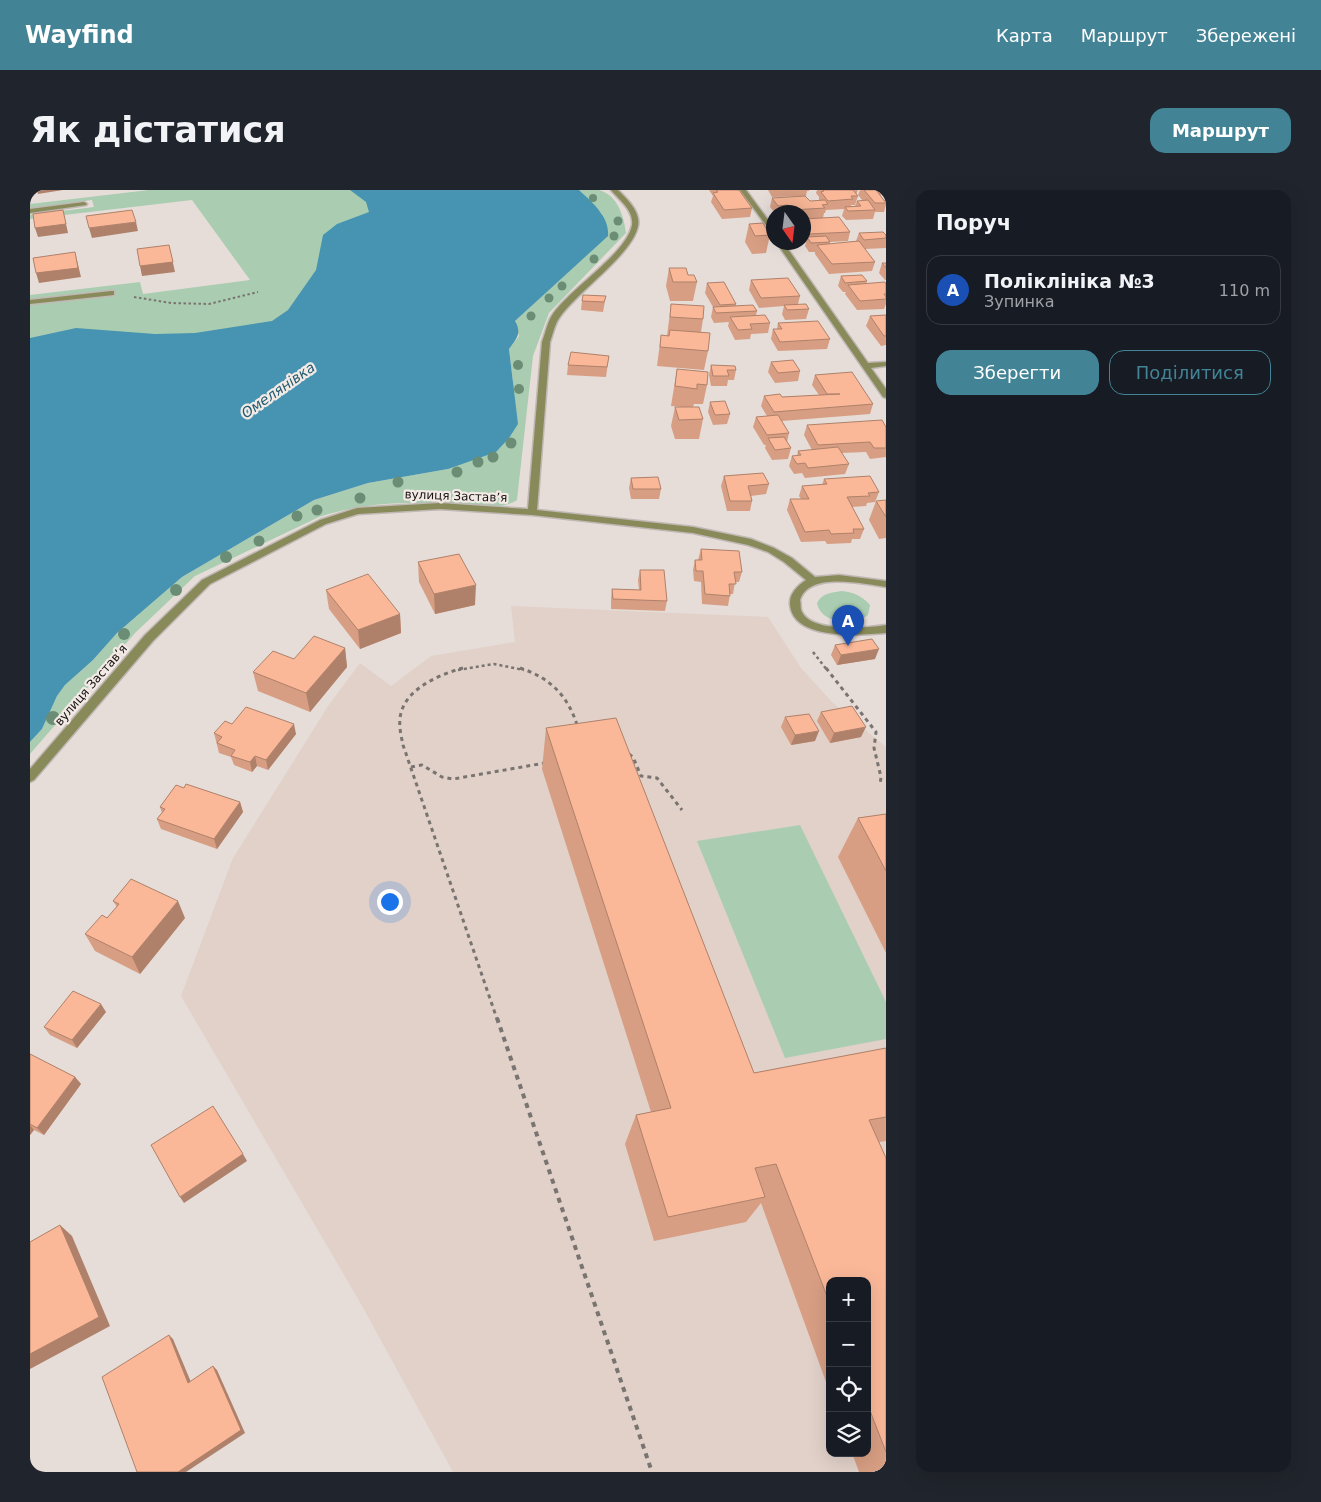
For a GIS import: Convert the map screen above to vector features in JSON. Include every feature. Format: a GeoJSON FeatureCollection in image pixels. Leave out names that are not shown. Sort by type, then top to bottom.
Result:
{"type":"FeatureCollection","features":[{"type":"Feature","properties":{"kind":"street"},"geometry":{"type":"LineString","coordinates":[[532,512],[546,342],[550,328],[555,317],[621,249],[634,229],[634,216],[631,208],[614,190]]}},
{"type":"Feature","properties":{"kind":"street"},"geometry":{"type":"LineString","coordinates":[[743,190],[766,223]]}},
{"type":"Feature","properties":{"kind":"street"},"geometry":{"type":"LineString","coordinates":[[30,211],[84,204]]}},
{"type":"Feature","properties":{"kind":"street"},"geometry":{"type":"LineString","coordinates":[[785,250],[886,395]]}},
{"type":"Feature","properties":{"kind":"street"},"geometry":{"type":"LineString","coordinates":[[30,302],[111,292]]}},
{"type":"Feature","properties":{"kind":"street"},"geometry":{"type":"LineString","coordinates":[[865,366],[886,364]]}},
{"type":"Feature","properties":{"kind":"street","name":"вулиця Заставʼя"},"geometry":{"type":"LineString","coordinates":[[30,777],[149,638],[206,582],[323,522],[358,512],[398,506],[440,506],[532,512],[725,535],[771,550],[788,560],[813,581]]}},
{"type":"Feature","properties":{"kind":"street"},"geometry":{"type":"LineString","coordinates":[[886,584],[845,580],[813,581],[800,589],[794,598],[795,608],[801,619],[813,626],[838,632],[886,629]]}},
{"type":"Feature","properties":{"kind":"path"},"geometry":{"type":"LineString","coordinates":[[111,292],[171,303],[210,304],[258,292]]}},
{"type":"Feature","properties":{"kind":"path"},"geometry":{"type":"LineString","coordinates":[[813,626],[808,636],[810,646],[876,732],[874,748],[881,777],[880,785]]}},
{"type":"Feature","properties":{"kind":"path"},"geometry":{"type":"LineString","coordinates":[[579,732],[574,714],[565,697],[549,681],[528,671],[502,665],[475,665],[451,670],[431,679],[413,694],[402,709],[400,729],[411,767],[652,1472]]}},
{"type":"Feature","properties":{"kind":"path"},"geometry":{"type":"LineString","coordinates":[[628,753],[633,757],[641,776],[657,778],[682,810]]}},
{"type":"Feature","properties":{"kind":"path"},"geometry":{"type":"LineString","coordinates":[[411,767],[422,765],[442,776],[453,779],[550,762]]}},
{"type":"Feature","properties":{"kind":"shaded area"},"geometry":{"type":"Polygon","coordinates":[[[511,606],[768,617],[801,668],[833,703],[886,747],[886,1472],[453,1472],[361,1304],[181,996],[233,858],[328,706],[360,663],[391,686],[431,656],[515,642],[511,606]]]}},
{"type":"Feature","properties":{"kind":"green space"},"geometry":{"type":"Polygon","coordinates":[[[149,190],[379,190],[382,193],[306,311],[265,330],[30,346],[30,304],[111,294],[111,290],[30,300],[30,295],[140,282],[143,294],[250,280],[192,200],[30,219],[30,215],[94,207],[92,200],[30,208],[30,204],[149,190]]]}},
{"type":"Feature","properties":{"kind":"green space"},"geometry":{"type":"Polygon","coordinates":[[[579,190],[599,190],[611,197],[622,214],[626,233],[549,313],[533,356],[517,500],[495,507],[480,508],[396,503],[340,511],[319,517],[195,576],[135,633],[30,754],[30,742],[42,729],[57,696],[65,685],[93,660],[117,633],[182,577],[314,500],[368,483],[448,469],[513,382],[509,349],[519,336],[515,321],[542,296],[602,214],[579,190]]]}},
{"type":"Feature","properties":{"kind":"green space"},"geometry":{"type":"Polygon","coordinates":[[[841,591],[857,595],[867,602],[870,605],[868,615],[862,619],[846,622],[831,619],[825,615],[817,603],[821,597],[841,591]]]}},
{"type":"Feature","properties":{"kind":"green space"},"geometry":{"type":"Polygon","coordinates":[[[800,825],[886,1002],[886,1039],[785,1058],[697,841],[800,825]]]}},
{"type":"Feature","properties":{"kind":"water","name":"Омелянівка"},"geometry":{"type":"Polygon","coordinates":[[[350,190],[579,190],[599,210],[606,222],[608,236],[515,321],[518,335],[509,349],[518,424],[509,438],[496,452],[448,469],[368,483],[314,500],[182,577],[117,633],[93,660],[65,685],[57,696],[42,729],[30,742],[30,338],[76,328],[155,334],[195,333],[272,321],[288,310],[316,270],[323,235],[337,224],[369,212],[366,202],[350,190]]]}},
{"type":"Feature","properties":{"kind":"building"},"geometry":{"type":"Polygon","coordinates":[[[716,190],[739,190],[752,208],[724,210],[713,193],[718,192],[716,190]]]}},
{"type":"Feature","properties":{"kind":"building"},"geometry":{"type":"Polygon","coordinates":[[[823,190],[853,190],[858,196],[851,196],[853,199],[828,201],[821,192],[823,190]]]}},
{"type":"Feature","properties":{"kind":"building"},"geometry":{"type":"Polygon","coordinates":[[[864,190],[876,190],[886,203],[875,203],[864,190]]]}},
{"type":"Feature","properties":{"kind":"building"},"geometry":{"type":"Polygon","coordinates":[[[805,196],[810,201],[825,200],[828,204],[822,205],[825,208],[811,209],[811,205],[777,205],[772,198],[805,196]]]}},
{"type":"Feature","properties":{"kind":"building"},"geometry":{"type":"Polygon","coordinates":[[[868,200],[875,210],[848,211],[845,207],[861,206],[857,201],[868,200]]]}},
{"type":"Feature","properties":{"kind":"building"},"geometry":{"type":"Polygon","coordinates":[[[63,210],[66,224],[35,228],[33,214],[63,210]]]}},
{"type":"Feature","properties":{"kind":"building"},"geometry":{"type":"Polygon","coordinates":[[[132,210],[136,222],[89,228],[86,216],[132,210]]]}},
{"type":"Feature","properties":{"kind":"building"},"geometry":{"type":"Polygon","coordinates":[[[839,217],[850,232],[811,234],[811,219],[839,217]]]}},
{"type":"Feature","properties":{"kind":"building"},"geometry":{"type":"Polygon","coordinates":[[[763,223],[766,228],[766,235],[755,236],[749,224],[763,223]]]}},
{"type":"Feature","properties":{"kind":"building"},"geometry":{"type":"Polygon","coordinates":[[[883,232],[886,238],[864,240],[859,233],[883,232]]]}},
{"type":"Feature","properties":{"kind":"building"},"geometry":{"type":"Polygon","coordinates":[[[826,236],[830,242],[811,243],[811,237],[826,236]]]}},
{"type":"Feature","properties":{"kind":"building"},"geometry":{"type":"Polygon","coordinates":[[[859,241],[875,262],[832,264],[817,245],[859,241]]]}},
{"type":"Feature","properties":{"kind":"building"},"geometry":{"type":"Polygon","coordinates":[[[169,245],[173,262],[140,266],[137,249],[169,245]]]}},
{"type":"Feature","properties":{"kind":"building"},"geometry":{"type":"Polygon","coordinates":[[[75,252],[78,268],[36,273],[33,258],[75,252]]]}},
{"type":"Feature","properties":{"kind":"building"},"geometry":{"type":"Polygon","coordinates":[[[669,268],[686,268],[688,275],[694,275],[697,282],[673,282],[669,268]]]}},
{"type":"Feature","properties":{"kind":"building"},"geometry":{"type":"Polygon","coordinates":[[[862,275],[867,281],[845,283],[841,276],[862,275]]]}},
{"type":"Feature","properties":{"kind":"building"},"geometry":{"type":"Polygon","coordinates":[[[788,278],[800,296],[761,298],[751,280],[788,278]]]}},
{"type":"Feature","properties":{"kind":"building"},"geometry":{"type":"Polygon","coordinates":[[[724,282],[736,304],[720,305],[707,283],[724,282]]]}},
{"type":"Feature","properties":{"kind":"building"},"geometry":{"type":"Polygon","coordinates":[[[885,282],[886,294],[884,294],[886,299],[860,301],[848,285],[885,282]]]}},
{"type":"Feature","properties":{"kind":"building"},"geometry":{"type":"Polygon","coordinates":[[[583,295],[606,296],[604,302],[582,301],[583,295]]]}},
{"type":"Feature","properties":{"kind":"building"},"geometry":{"type":"Polygon","coordinates":[[[671,304],[704,306],[703,319],[670,317],[671,304]]]}},
{"type":"Feature","properties":{"kind":"building"},"geometry":{"type":"Polygon","coordinates":[[[806,304],[809,309],[787,310],[784,305],[806,304]]]}},
{"type":"Feature","properties":{"kind":"building"},"geometry":{"type":"Polygon","coordinates":[[[753,305],[757,311],[716,313],[713,307],[753,305]]]}},
{"type":"Feature","properties":{"kind":"building"},"geometry":{"type":"Polygon","coordinates":[[[765,315],[770,323],[750,324],[752,329],[738,330],[730,317],[765,315]]]}},
{"type":"Feature","properties":{"kind":"building"},"geometry":{"type":"Polygon","coordinates":[[[886,315],[886,336],[884,336],[870,316],[886,315]]]}},
{"type":"Feature","properties":{"kind":"building"},"geometry":{"type":"Polygon","coordinates":[[[818,321],[830,339],[780,342],[773,329],[782,329],[778,323],[818,321]]]}},
{"type":"Feature","properties":{"kind":"building"},"geometry":{"type":"Polygon","coordinates":[[[670,330],[710,333],[708,351],[660,347],[661,335],[669,336],[670,330]]]}},
{"type":"Feature","properties":{"kind":"building"},"geometry":{"type":"Polygon","coordinates":[[[571,352],[609,356],[607,367],[568,365],[571,352]]]}},
{"type":"Feature","properties":{"kind":"building"},"geometry":{"type":"Polygon","coordinates":[[[793,360],[800,371],[778,373],[771,362],[793,360]]]}},
{"type":"Feature","properties":{"kind":"building"},"geometry":{"type":"Polygon","coordinates":[[[711,365],[735,366],[736,370],[727,370],[729,376],[713,376],[711,365]]]}},
{"type":"Feature","properties":{"kind":"building"},"geometry":{"type":"Polygon","coordinates":[[[677,369],[708,372],[707,385],[697,384],[697,389],[675,386],[677,369]]]}},
{"type":"Feature","properties":{"kind":"building"},"geometry":{"type":"Polygon","coordinates":[[[852,372],[873,404],[774,412],[764,396],[780,394],[782,397],[840,394],[827,394],[815,375],[852,372]]]}},
{"type":"Feature","properties":{"kind":"building"},"geometry":{"type":"Polygon","coordinates":[[[725,401],[730,414],[715,415],[710,402],[725,401]]]}},
{"type":"Feature","properties":{"kind":"building"},"geometry":{"type":"Polygon","coordinates":[[[675,407],[699,407],[703,419],[679,420],[675,407]]]}},
{"type":"Feature","properties":{"kind":"building"},"geometry":{"type":"Polygon","coordinates":[[[778,415],[789,433],[767,435],[756,417],[778,415]]]}},
{"type":"Feature","properties":{"kind":"building"},"geometry":{"type":"Polygon","coordinates":[[[882,420],[886,427],[886,448],[874,448],[870,442],[818,445],[807,425],[882,420]]]}},
{"type":"Feature","properties":{"kind":"building"},"geometry":{"type":"Polygon","coordinates":[[[784,437],[791,448],[775,450],[768,438],[784,437]]]}},
{"type":"Feature","properties":{"kind":"building"},"geometry":{"type":"Polygon","coordinates":[[[838,447],[849,464],[808,468],[805,463],[797,464],[792,456],[801,455],[798,451],[838,447]]]}},
{"type":"Feature","properties":{"kind":"building"},"geometry":{"type":"Polygon","coordinates":[[[763,473],[769,484],[748,486],[752,501],[730,501],[724,476],[763,473]]]}},
{"type":"Feature","properties":{"kind":"building"},"geometry":{"type":"Polygon","coordinates":[[[870,476],[879,492],[868,493],[870,496],[847,497],[864,529],[853,529],[854,533],[831,534],[829,530],[805,532],[790,499],[809,499],[802,486],[827,484],[824,479],[870,476]]]}},
{"type":"Feature","properties":{"kind":"building"},"geometry":{"type":"Polygon","coordinates":[[[658,477],[661,489],[633,489],[631,478],[658,477]]]}},
{"type":"Feature","properties":{"kind":"building"},"geometry":{"type":"Polygon","coordinates":[[[886,500],[886,517],[876,501],[886,500]]]}},
{"type":"Feature","properties":{"kind":"building"},"geometry":{"type":"Polygon","coordinates":[[[701,549],[739,551],[742,572],[734,572],[736,584],[729,584],[730,596],[705,594],[703,571],[696,571],[695,560],[702,560],[701,549]]]}},
{"type":"Feature","properties":{"kind":"building"},"geometry":{"type":"Polygon","coordinates":[[[459,554],[476,585],[434,594],[418,562],[459,554]]]}},
{"type":"Feature","properties":{"kind":"building"},"geometry":{"type":"Polygon","coordinates":[[[640,570],[664,570],[667,601],[613,599],[612,589],[641,590],[640,570]]]}},
{"type":"Feature","properties":{"kind":"building"},"geometry":{"type":"Polygon","coordinates":[[[368,574],[400,614],[358,630],[326,590],[368,574]]]}},
{"type":"Feature","properties":{"kind":"building"},"geometry":{"type":"Polygon","coordinates":[[[314,636],[345,648],[306,693],[253,672],[273,651],[294,659],[314,636]]]}},
{"type":"Feature","properties":{"kind":"building"},"geometry":{"type":"Polygon","coordinates":[[[872,639],[879,649],[841,655],[835,645],[872,639]]]}},
{"type":"Feature","properties":{"kind":"building"},"geometry":{"type":"Polygon","coordinates":[[[852,706],[866,727],[834,733],[821,712],[852,706]]]}},
{"type":"Feature","properties":{"kind":"building"},"geometry":{"type":"Polygon","coordinates":[[[246,707],[294,724],[266,760],[255,756],[250,762],[231,756],[235,750],[217,743],[222,737],[214,733],[225,721],[232,724],[246,707]]]}},
{"type":"Feature","properties":{"kind":"building"},"geometry":{"type":"Polygon","coordinates":[[[809,714],[819,731],[795,735],[785,717],[809,714]]]}},
{"type":"Feature","properties":{"kind":"building"},"geometry":{"type":"Polygon","coordinates":[[[616,718],[754,1073],[886,1048],[886,1117],[869,1120],[886,1158],[886,1452],[871,1413],[871,1277],[826,1277],[826,1294],[776,1164],[755,1168],[765,1197],[668,1217],[636,1115],[671,1108],[546,728],[616,718]]]}},
{"type":"Feature","properties":{"kind":"building"},"geometry":{"type":"Polygon","coordinates":[[[186,784],[240,802],[214,839],[157,819],[165,809],[160,807],[176,785],[184,788],[186,784]]]}},
{"type":"Feature","properties":{"kind":"building"},"geometry":{"type":"Polygon","coordinates":[[[886,814],[886,871],[858,818],[886,814]]]}},
{"type":"Feature","properties":{"kind":"building"},"geometry":{"type":"Polygon","coordinates":[[[131,879],[178,901],[132,957],[85,934],[102,915],[107,918],[119,904],[113,901],[131,879]]]}},
{"type":"Feature","properties":{"kind":"building"},"geometry":{"type":"Polygon","coordinates":[[[73,991],[101,1004],[72,1040],[44,1027],[73,991]]]}},
{"type":"Feature","properties":{"kind":"building"},"geometry":{"type":"Polygon","coordinates":[[[30,1054],[75,1077],[37,1128],[30,1124],[30,1054]]]}},
{"type":"Feature","properties":{"kind":"building"},"geometry":{"type":"Polygon","coordinates":[[[213,1106],[243,1154],[180,1197],[151,1145],[213,1106]]]}},
{"type":"Feature","properties":{"kind":"building"},"geometry":{"type":"Polygon","coordinates":[[[60,1225],[99,1317],[30,1354],[30,1242],[60,1225]]]}},
{"type":"Feature","properties":{"kind":"building"},"geometry":{"type":"Polygon","coordinates":[[[169,1335],[188,1383],[213,1366],[241,1430],[178,1472],[137,1472],[102,1377],[169,1335]]]}},
{"type":"Feature","properties":{"kind":"place","name":"Поліклініка №3"},"geometry":{"type":"Point","coordinates":[848,646]}}]}
